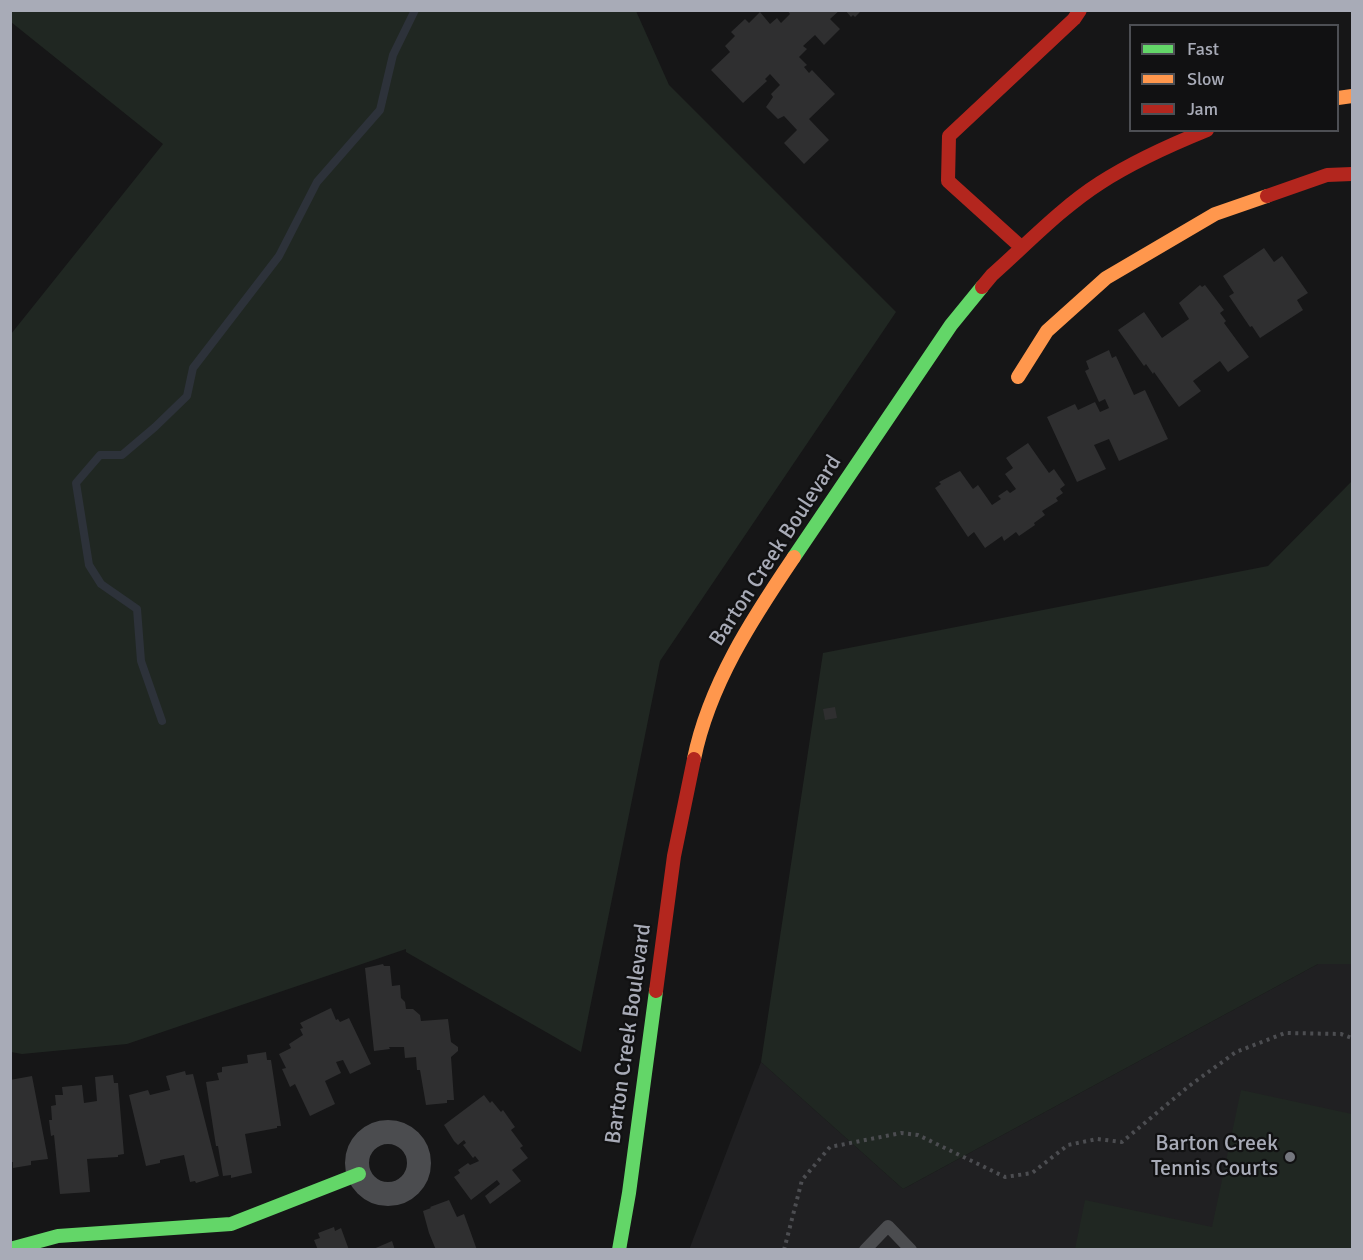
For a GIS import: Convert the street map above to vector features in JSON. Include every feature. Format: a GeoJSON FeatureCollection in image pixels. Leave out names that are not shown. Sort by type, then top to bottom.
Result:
{"type":"FeatureCollection","features":[{"type":"Feature","properties":{"kind":"street"},"geometry":{"type":"LineString","coordinates":[[1021,247],[948,181],[949,136],[1074,19],[1080,10]]}},
{"type":"Feature","properties":{"kind":"street","name":"Barton Creek Boulevard"},"geometry":{"type":"LineString","coordinates":[[619,1250],[629,1193],[674,856],[700,730],[727,666],[763,603],[951,325],[992,275],[1065,208],[1100,183],[1156,151],[1202,132]]}},
{"type":"Feature","properties":{"kind":"street"},"geometry":{"type":"LineString","coordinates":[[1018,377],[1047,331],[1106,278],[1215,214],[1327,175],[1353,174]]}},
{"type":"Feature","properties":{"kind":"street"},"geometry":{"type":"LineString","coordinates":[[10,1249],[58,1236],[231,1224],[359,1174]]}},
{"type":"Feature","properties":{"kind":"lane"},"geometry":{"type":"LineString","coordinates":[[865,1250],[888,1226],[911,1250]]}},
{"type":"Feature","properties":{"kind":"path"},"geometry":{"type":"LineString","coordinates":[[784,1250],[802,1180],[830,1148],[901,1133],[918,1135],[1005,1177],[1032,1173],[1068,1145],[1097,1139],[1122,1142],[1189,1086],[1236,1053],[1285,1033],[1341,1034],[1353,1038]]}},
{"type":"Feature","properties":{"kind":"shaded area"},"geometry":{"type":"Polygon","coordinates":[[[10,11],[636,11],[669,85],[896,312],[660,661],[581,1052],[406,952],[406,949],[127,1044],[22,1054],[11,1052],[11,334],[163,144],[11,22],[10,11]]]}},
{"type":"Feature","properties":{"kind":"shaded area"},"geometry":{"type":"Polygon","coordinates":[[[1352,481],[1352,964],[1318,964],[903,1189],[761,1062],[823,653],[1268,566],[1352,481]]]}},
{"type":"Feature","properties":{"kind":"shaded area"},"geometry":{"type":"Polygon","coordinates":[[[1318,964],[1352,964],[1352,1249],[689,1250],[761,1062],[903,1189],[1318,964]]]}},
{"type":"Feature","properties":{"kind":"shaded area","name":"Barton Creek Tennis Courts"},"geometry":{"type":"Polygon","coordinates":[[[1241,1090],[1352,1114],[1352,1249],[1075,1249],[1085,1200],[1212,1227],[1241,1090]]]}},
{"type":"Feature","properties":{"kind":"building"},"geometry":{"type":"Polygon","coordinates":[[[787,10],[840,10],[830,19],[840,29],[824,45],[815,35],[803,46],[807,49],[799,57],[807,65],[804,67],[809,73],[812,70],[835,94],[809,119],[829,140],[804,164],[784,143],[797,130],[784,116],[778,119],[766,107],[773,97],[771,94],[780,85],[770,74],[765,79],[767,81],[743,103],[711,70],[730,52],[725,46],[735,36],[731,32],[745,19],[749,23],[760,12],[770,24],[777,18],[781,23],[790,14],[787,10]]]}},
{"type":"Feature","properties":{"kind":"building"},"geometry":{"type":"Polygon","coordinates":[[[845,10],[862,10],[855,17],[853,15],[851,17],[845,10]]]}},
{"type":"Feature","properties":{"kind":"building"},"geometry":{"type":"Polygon","coordinates":[[[1264,248],[1274,262],[1282,256],[1308,293],[1297,300],[1303,310],[1260,338],[1229,296],[1234,293],[1223,276],[1264,248]]]}},
{"type":"Feature","properties":{"kind":"building"},"geometry":{"type":"Polygon","coordinates":[[[1200,285],[1202,287],[1205,285],[1224,310],[1220,313],[1226,321],[1224,323],[1249,357],[1228,372],[1220,361],[1193,381],[1201,391],[1179,407],[1154,372],[1153,374],[1146,364],[1144,366],[1118,330],[1144,312],[1162,338],[1189,319],[1179,303],[1200,285]]]}},
{"type":"Feature","properties":{"kind":"building"},"geometry":{"type":"Polygon","coordinates":[[[1109,350],[1112,358],[1116,356],[1134,395],[1145,390],[1168,439],[1119,461],[1109,439],[1094,445],[1106,469],[1077,482],[1047,417],[1075,404],[1078,410],[1095,402],[1100,412],[1109,408],[1105,399],[1099,402],[1085,371],[1089,369],[1086,361],[1109,350]]]}},
{"type":"Feature","properties":{"kind":"building"},"geometry":{"type":"Polygon","coordinates":[[[1028,443],[1049,473],[1054,469],[1065,485],[1060,489],[1063,493],[1056,498],[1058,501],[1042,511],[1045,515],[1034,523],[1035,525],[1019,536],[1016,532],[1004,541],[1002,536],[985,548],[974,532],[968,537],[935,488],[941,484],[939,482],[960,471],[973,489],[978,485],[992,505],[1001,499],[998,496],[1007,490],[1010,493],[1016,489],[1005,474],[1013,468],[1006,458],[1028,443]]]}},
{"type":"Feature","properties":{"kind":"building"},"geometry":{"type":"Polygon","coordinates":[[[835,707],[837,718],[825,720],[823,709],[835,707]]]}},
{"type":"Feature","properties":{"kind":"building"},"geometry":{"type":"Polygon","coordinates":[[[383,964],[390,966],[392,986],[400,985],[401,998],[405,1002],[406,1009],[413,1009],[420,1015],[421,1021],[448,1019],[451,1042],[458,1047],[458,1051],[451,1057],[454,1100],[426,1105],[416,1057],[405,1058],[404,1047],[389,1047],[390,1049],[374,1051],[365,968],[383,964]]]}},
{"type":"Feature","properties":{"kind":"building"},"geometry":{"type":"Polygon","coordinates":[[[331,1008],[336,1020],[340,1022],[349,1018],[371,1064],[350,1074],[343,1060],[336,1062],[341,1073],[325,1081],[335,1104],[310,1116],[295,1084],[290,1087],[282,1069],[286,1068],[279,1054],[291,1048],[289,1044],[303,1035],[300,1023],[331,1008]]]}},
{"type":"Feature","properties":{"kind":"building"},"geometry":{"type":"Polygon","coordinates":[[[266,1052],[267,1060],[271,1060],[281,1126],[245,1134],[252,1173],[231,1178],[231,1175],[223,1176],[206,1082],[219,1080],[217,1073],[222,1072],[222,1067],[248,1063],[247,1055],[266,1052]]]}},
{"type":"Feature","properties":{"kind":"building"},"geometry":{"type":"Polygon","coordinates":[[[185,1071],[186,1075],[193,1074],[219,1176],[196,1183],[195,1181],[190,1182],[184,1155],[160,1160],[160,1163],[146,1166],[129,1095],[148,1090],[150,1095],[170,1090],[166,1076],[185,1071]]]}},
{"type":"Feature","properties":{"kind":"building"},"geometry":{"type":"Polygon","coordinates":[[[113,1075],[114,1083],[118,1083],[124,1154],[118,1157],[87,1159],[90,1192],[60,1194],[54,1135],[51,1136],[49,1120],[52,1120],[51,1106],[56,1105],[55,1095],[63,1095],[62,1087],[82,1085],[84,1103],[97,1101],[95,1077],[113,1075]]]}},
{"type":"Feature","properties":{"kind":"building"},"geometry":{"type":"Polygon","coordinates":[[[32,1076],[48,1159],[31,1161],[31,1165],[13,1168],[13,1162],[10,1162],[10,1080],[32,1076]]]}},
{"type":"Feature","properties":{"kind":"building"},"geometry":{"type":"Polygon","coordinates":[[[484,1095],[501,1112],[503,1110],[515,1127],[511,1130],[523,1146],[520,1148],[528,1158],[512,1170],[521,1181],[490,1204],[485,1196],[500,1184],[497,1180],[471,1200],[454,1177],[460,1173],[458,1170],[468,1163],[470,1165],[479,1161],[475,1156],[473,1158],[463,1145],[466,1143],[464,1140],[458,1145],[454,1141],[444,1125],[484,1095]]]}},
{"type":"Feature","properties":{"kind":"building"},"geometry":{"type":"Polygon","coordinates":[[[449,1200],[457,1217],[464,1214],[477,1250],[436,1250],[423,1211],[449,1200]]]}},
{"type":"Feature","properties":{"kind":"building"},"geometry":{"type":"Polygon","coordinates":[[[334,1227],[335,1231],[341,1228],[349,1250],[318,1250],[314,1240],[320,1238],[318,1233],[334,1227]]]}},
{"type":"Feature","properties":{"kind":"building"},"geometry":{"type":"Polygon","coordinates":[[[392,1241],[395,1250],[371,1250],[392,1241]]]}},
{"type":"Feature","properties":{"kind":"waterway"},"geometry":{"type":"LineString","coordinates":[[162,721],[141,661],[137,609],[101,584],[89,565],[76,483],[100,455],[122,455],[187,396],[193,368],[279,256],[317,182],[380,110],[393,55],[415,10]]}},
{"type":"Feature","properties":{"kind":"traffic: fast"},"geometry":{"type":"LineString","coordinates":[[794,557],[951,325],[982,287]]}},
{"type":"Feature","properties":{"kind":"traffic: fast"},"geometry":{"type":"LineString","coordinates":[[619,1250],[629,1193],[656,991]]}},
{"type":"Feature","properties":{"kind":"traffic: fast"},"geometry":{"type":"LineString","coordinates":[[10,1249],[58,1236],[231,1224],[359,1174]]}},
{"type":"Feature","properties":{"kind":"traffic: slow"},"geometry":{"type":"LineString","coordinates":[[1339,98],[1352,96]]}},
{"type":"Feature","properties":{"kind":"traffic: slow"},"geometry":{"type":"LineString","coordinates":[[1018,377],[1047,331],[1106,278],[1215,214],[1267,196]]}},
{"type":"Feature","properties":{"kind":"traffic: slow"},"geometry":{"type":"LineString","coordinates":[[694,759],[710,705],[721,679],[748,629],[794,557]]}},
{"type":"Feature","properties":{"kind":"traffic: jam"},"geometry":{"type":"LineString","coordinates":[[1021,247],[948,181],[949,136],[1074,19],[1080,10]]}},
{"type":"Feature","properties":{"kind":"traffic: jam"},"geometry":{"type":"LineString","coordinates":[[982,287],[1044,227],[1086,193],[1139,161],[1202,132]]}},
{"type":"Feature","properties":{"kind":"traffic: jam"},"geometry":{"type":"LineString","coordinates":[[1267,196],[1327,175],[1352,174]]}},
{"type":"Feature","properties":{"kind":"traffic: jam"},"geometry":{"type":"LineString","coordinates":[[656,991],[674,856],[694,759]]}},
{"type":"Feature","properties":{"kind":"place","name":"Barton Creek Tennis Courts"},"geometry":{"type":"Point","coordinates":[1290,1157]}}]}
